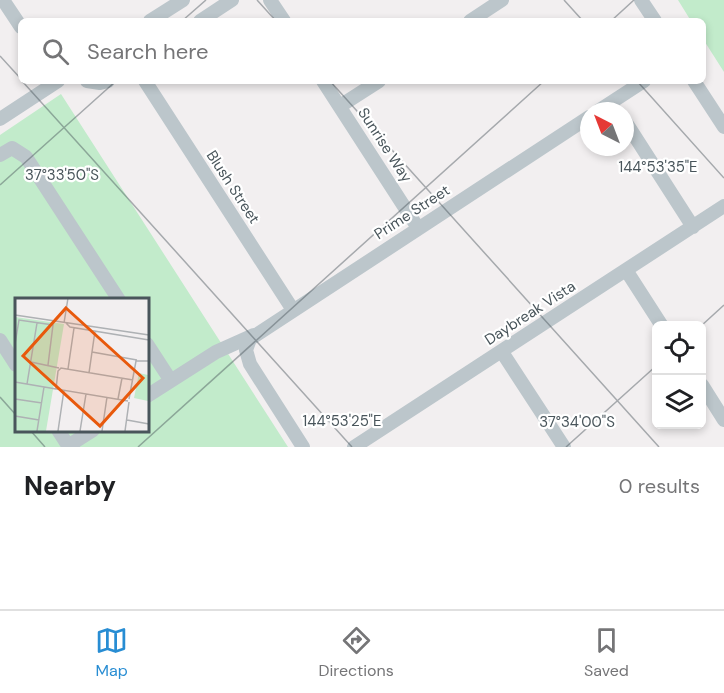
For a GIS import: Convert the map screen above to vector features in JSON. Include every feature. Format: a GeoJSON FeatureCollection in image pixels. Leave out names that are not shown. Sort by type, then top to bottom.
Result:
{"type":"FeatureCollection","features":[{"type":"Feature","properties":{"kind":"street"},"geometry":{"type":"LineString","coordinates":[[3,0],[18,22]]}},
{"type":"Feature","properties":{"kind":"street"},"geometry":{"type":"LineString","coordinates":[[155,18],[183,0]]}},
{"type":"Feature","properties":{"kind":"street"},"geometry":{"type":"LineString","coordinates":[[205,18],[232,0]]}},
{"type":"Feature","properties":{"kind":"street"},"geometry":{"type":"LineString","coordinates":[[270,0],[282,18]]}},
{"type":"Feature","properties":{"kind":"street"},"geometry":{"type":"LineString","coordinates":[[475,18],[502,0]]}},
{"type":"Feature","properties":{"kind":"street"},"geometry":{"type":"LineString","coordinates":[[641,0],[653,18]]}},
{"type":"Feature","properties":{"kind":"street"},"geometry":{"type":"LineString","coordinates":[[0,119],[53,84]]}},
{"type":"Feature","properties":{"kind":"street","name":"Blush Street"},"geometry":{"type":"LineString","coordinates":[[147,84],[292,310]]}},
{"type":"Feature","properties":{"kind":"street","name":"Sunrise Way"},"geometry":{"type":"LineString","coordinates":[[325,84],[418,228]]}},
{"type":"Feature","properties":{"kind":"street"},"geometry":{"type":"LineString","coordinates":[[340,106],[374,84]]}},
{"type":"Feature","properties":{"kind":"street"},"geometry":{"type":"LineString","coordinates":[[620,102],[641,84]]}},
{"type":"Feature","properties":{"kind":"street"},"geometry":{"type":"LineString","coordinates":[[696,84],[724,127]]}},
{"type":"Feature","properties":{"kind":"street","name":"Prime Street"},"geometry":{"type":"LineString","coordinates":[[148,395],[216,352],[254,335],[580,123]]}},
{"type":"Feature","properties":{"kind":"street"},"geometry":{"type":"LineString","coordinates":[[634,135],[693,227]]}},
{"type":"Feature","properties":{"kind":"street"},"geometry":{"type":"LineString","coordinates":[[0,155],[12,148],[26,157],[118,298]]}},
{"type":"Feature","properties":{"kind":"street","name":"Daybreak Vista"},"geometry":{"type":"LineString","coordinates":[[354,447],[376,441],[502,352],[724,206]]}},
{"type":"Feature","properties":{"kind":"street"},"geometry":{"type":"LineString","coordinates":[[626,270],[659,321]]}},
{"type":"Feature","properties":{"kind":"street"},"geometry":{"type":"LineString","coordinates":[[254,335],[248,344],[246,357],[303,447]]}},
{"type":"Feature","properties":{"kind":"street"},"geometry":{"type":"LineString","coordinates":[[0,340],[15,363]]}},
{"type":"Feature","properties":{"kind":"street"},"geometry":{"type":"LineString","coordinates":[[148,346],[171,381]]}},
{"type":"Feature","properties":{"kind":"street"},"geometry":{"type":"LineString","coordinates":[[502,352],[564,447]]}},
{"type":"Feature","properties":{"kind":"street"},"geometry":{"type":"LineString","coordinates":[[706,391],[724,420]]}},
{"type":"Feature","properties":{"kind":"street"},"geometry":{"type":"LineString","coordinates":[[59,432],[69,446],[90,432]]}},
{"type":"Feature","properties":{"kind":"green space"},"geometry":{"type":"Polygon","coordinates":[[[678,0],[724,0],[724,72],[706,44],[706,18],[689,18],[678,0]]]}},
{"type":"Feature","properties":{"kind":"green space"},"geometry":{"type":"Polygon","coordinates":[[[61,94],[288,447],[0,447],[0,135],[61,94]]]}}]}
